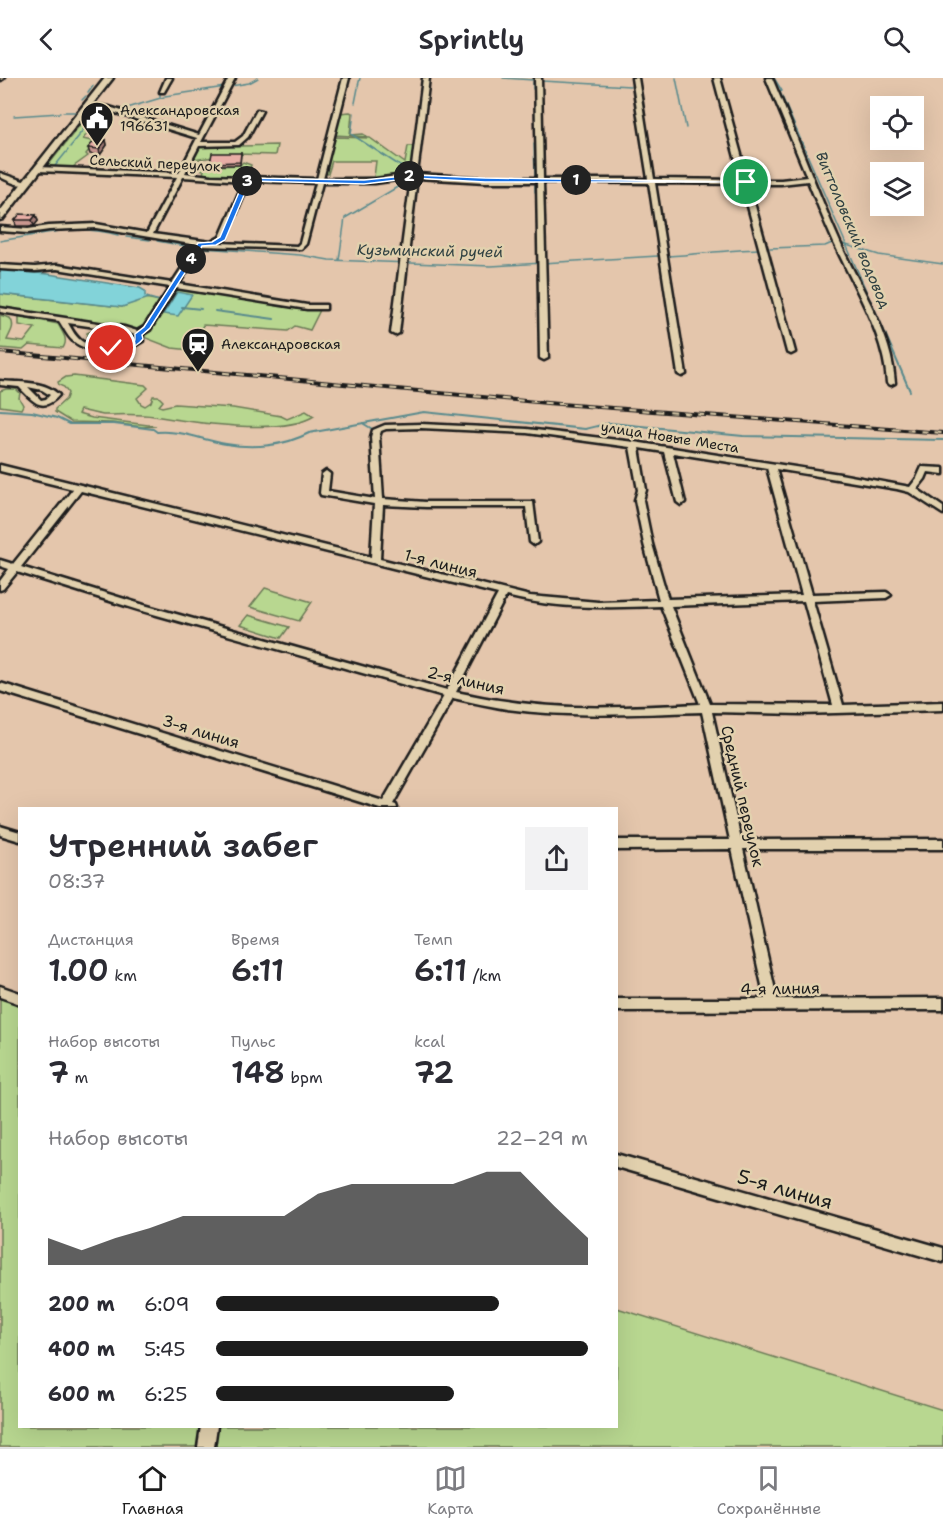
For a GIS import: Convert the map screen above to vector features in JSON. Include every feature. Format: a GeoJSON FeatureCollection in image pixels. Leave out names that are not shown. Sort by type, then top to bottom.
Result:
{"type":"FeatureCollection","features":[{"type":"Feature","properties":{"kind":"main road"},"geometry":{"type":"LineString","coordinates":[[0,216],[109,78]]}},
{"type":"Feature","properties":{"kind":"street"},"geometry":{"type":"LineString","coordinates":[[162,91],[169,78]]}},
{"type":"Feature","properties":{"kind":"street"},"geometry":{"type":"LineString","coordinates":[[149,236],[232,78]]}},
{"type":"Feature","properties":{"kind":"street"},"geometry":{"type":"LineString","coordinates":[[0,229],[28,231],[96,226],[201,244],[299,248],[303,244],[346,78]]}},
{"type":"Feature","properties":{"kind":"street"},"geometry":{"type":"LineString","coordinates":[[395,333],[426,78]]}},
{"type":"Feature","properties":{"kind":"street"},"geometry":{"type":"LineString","coordinates":[[538,78],[544,357]]}},
{"type":"Feature","properties":{"kind":"street"},"geometry":{"type":"LineString","coordinates":[[635,78],[682,374]]}},
{"type":"Feature","properties":{"kind":"street"},"geometry":{"type":"LineString","coordinates":[[717,78],[791,352]]}},
{"type":"Feature","properties":{"kind":"street"},"geometry":{"type":"LineString","coordinates":[[769,78],[810,179],[883,344],[892,371],[891,383]]}},
{"type":"Feature","properties":{"kind":"street"},"geometry":{"type":"LineString","coordinates":[[86,106],[115,111],[199,141],[237,144],[245,137],[259,111]]}},
{"type":"Feature","properties":{"kind":"street","name":"Сельский переулок"},"geometry":{"type":"LineString","coordinates":[[38,169],[320,182],[375,181],[414,176],[485,180],[746,182],[810,179]]}},
{"type":"Feature","properties":{"kind":"street"},"geometry":{"type":"LineString","coordinates":[[0,175],[16,182],[26,183]]}},
{"type":"Feature","properties":{"kind":"street"},"geometry":{"type":"LineString","coordinates":[[213,244],[223,238],[248,179]]}},
{"type":"Feature","properties":{"kind":"street"},"geometry":{"type":"LineString","coordinates":[[0,310],[124,329],[138,334],[145,331],[201,244]]}},
{"type":"Feature","properties":{"kind":"street"},"geometry":{"type":"LineString","coordinates":[[0,267],[34,269],[57,267],[323,307]]}},
{"type":"Feature","properties":{"kind":"street"},"geometry":{"type":"LineString","coordinates":[[61,319],[75,340],[100,325]]}},
{"type":"Feature","properties":{"kind":"street"},"geometry":{"type":"LineString","coordinates":[[83,336],[111,348],[126,348],[138,342],[140,339],[138,334]]}},
{"type":"Feature","properties":{"kind":"street"},"geometry":{"type":"LineString","coordinates":[[0,383],[22,386]]}},
{"type":"Feature","properties":{"kind":"street","name":"улица Новые Места"},"geometry":{"type":"LineString","coordinates":[[379,501],[375,437],[377,430],[381,428],[441,427],[523,430],[634,444],[912,490]]}},
{"type":"Feature","properties":{"kind":"street","name":"Средний переулок"},"geometry":{"type":"LineString","coordinates":[[634,444],[642,490],[639,500],[664,601],[706,708],[739,846],[772,1003]]}},
{"type":"Feature","properties":{"kind":"street"},"geometry":{"type":"LineString","coordinates":[[668,450],[681,502]]}},
{"type":"Feature","properties":{"kind":"street"},"geometry":{"type":"LineString","coordinates":[[771,466],[839,709]]}},
{"type":"Feature","properties":{"kind":"street","name":"1-я линия"},"geometry":{"type":"LineString","coordinates":[[0,468],[503,593],[559,603],[598,604],[886,595]]}},
{"type":"Feature","properties":{"kind":"street"},"geometry":{"type":"LineString","coordinates":[[943,471],[925,470],[912,490],[943,511]]}},
{"type":"Feature","properties":{"kind":"street"},"geometry":{"type":"LineString","coordinates":[[326,474],[324,494],[349,499],[530,504],[534,542]]}},
{"type":"Feature","properties":{"kind":"street"},"geometry":{"type":"LineString","coordinates":[[0,587],[79,487]]}},
{"type":"Feature","properties":{"kind":"street"},"geometry":{"type":"LineString","coordinates":[[375,562],[379,501]]}},
{"type":"Feature","properties":{"kind":"street","name":"2-я линия"},"geometry":{"type":"LineString","coordinates":[[0,563],[142,608],[450,694],[506,705],[546,709],[621,711],[943,706]]}},
{"type":"Feature","properties":{"kind":"street"},"geometry":{"type":"LineString","coordinates":[[389,807],[503,593]]}},
{"type":"Feature","properties":{"kind":"street","name":"3-я линия"},"geometry":{"type":"LineString","coordinates":[[0,687],[174,739],[385,807]]}},
{"type":"Feature","properties":{"kind":"street"},"geometry":{"type":"LineString","coordinates":[[0,830],[18,836]]}},
{"type":"Feature","properties":{"kind":"street"},"geometry":{"type":"LineString","coordinates":[[618,844],[739,846],[943,844]]}},
{"type":"Feature","properties":{"kind":"street"},"geometry":{"type":"LineString","coordinates":[[0,991],[18,998]]}},
{"type":"Feature","properties":{"kind":"street","name":"4-я линия"},"geometry":{"type":"LineString","coordinates":[[618,1005],[943,1004]]}},
{"type":"Feature","properties":{"kind":"street","name":"5-я линия"},"geometry":{"type":"LineString","coordinates":[[618,1161],[943,1255]]}},
{"type":"Feature","properties":{"kind":"street"},"geometry":{"type":"LineString","coordinates":[[206,1447],[209,1428]]}},
{"type":"Feature","properties":{"kind":"green space"},"geometry":{"type":"Polygon","coordinates":[[[94,107],[115,112],[98,119],[83,139],[96,142],[86,154],[88,156],[70,169],[46,168],[94,107]]]}},
{"type":"Feature","properties":{"kind":"green space"},"geometry":{"type":"Polygon","coordinates":[[[339,113],[352,113],[350,135],[363,134],[368,137],[334,135],[339,113]]]}},
{"type":"Feature","properties":{"kind":"green space"},"geometry":{"type":"Polygon","coordinates":[[[335,137],[370,138],[405,163],[408,146],[415,146],[412,174],[358,181],[357,178],[374,177],[376,161],[332,161],[328,174],[324,173],[332,139],[335,137]]]}},
{"type":"Feature","properties":{"kind":"green space"},"geometry":{"type":"Polygon","coordinates":[[[246,139],[241,146],[277,145],[275,155],[237,154],[192,160],[198,146],[234,146],[246,139]]]}},
{"type":"Feature","properties":{"kind":"green space"},"geometry":{"type":"Polygon","coordinates":[[[199,162],[210,164],[210,166],[240,165],[243,162],[251,165],[249,174],[244,178],[221,175],[212,177],[212,175],[196,174],[203,174],[204,170],[197,169],[199,162]]]}},
{"type":"Feature","properties":{"kind":"green space"},"geometry":{"type":"Polygon","coordinates":[[[175,289],[304,308],[321,308],[310,330],[295,326],[288,331],[203,325],[191,350],[172,348],[146,338],[144,335],[175,289]]]}},
{"type":"Feature","properties":{"kind":"green space"},"geometry":{"type":"Polygon","coordinates":[[[0,294],[122,307],[145,298],[160,301],[144,329],[139,332],[123,327],[0,309],[0,294]]]}},
{"type":"Feature","properties":{"kind":"green space"},"geometry":{"type":"Polygon","coordinates":[[[0,315],[12,321],[12,329],[7,340],[24,342],[35,328],[19,325],[19,316],[58,324],[64,336],[65,345],[63,348],[29,345],[23,350],[0,348],[0,315]]]}},
{"type":"Feature","properties":{"kind":"green space"},"geometry":{"type":"Polygon","coordinates":[[[98,328],[129,333],[133,340],[119,346],[86,341],[87,333],[98,328]]]}},
{"type":"Feature","properties":{"kind":"green space"},"geometry":{"type":"Polygon","coordinates":[[[74,376],[145,385],[148,388],[137,398],[145,406],[151,402],[153,396],[158,396],[163,401],[159,406],[162,407],[175,404],[233,408],[287,419],[306,411],[314,416],[300,422],[281,425],[236,426],[141,415],[103,415],[80,410],[78,414],[92,418],[156,426],[71,422],[55,412],[55,409],[66,399],[68,393],[58,382],[66,377],[74,376]]]}},
{"type":"Feature","properties":{"kind":"green space"},"geometry":{"type":"Polygon","coordinates":[[[16,389],[20,393],[19,398],[23,405],[21,409],[0,406],[0,391],[16,389]]]}},
{"type":"Feature","properties":{"kind":"green space"},"geometry":{"type":"Polygon","coordinates":[[[265,588],[312,602],[299,621],[250,607],[265,588]]]}},
{"type":"Feature","properties":{"kind":"green space"},"geometry":{"type":"Polygon","coordinates":[[[248,615],[289,627],[281,638],[240,625],[248,615]]]}},
{"type":"Feature","properties":{"kind":"green space"},"geometry":{"type":"Polygon","coordinates":[[[0,997],[18,1004],[18,1428],[618,1428],[618,1308],[943,1410],[943,1447],[0,1447],[0,997]]]}},
{"type":"Feature","properties":{"kind":"water"},"geometry":{"type":"Polygon","coordinates":[[[0,270],[48,274],[140,288],[149,298],[122,307],[0,294],[0,270]]]}},
{"type":"Feature","properties":{"kind":"water"},"geometry":{"type":"Polygon","coordinates":[[[177,292],[192,295],[178,316],[163,314],[177,292]]]}},
{"type":"Feature","properties":{"kind":"building"},"geometry":{"type":"Polygon","coordinates":[[[96,139],[106,140],[99,149],[88,148],[96,139]]]}},
{"type":"Feature","properties":{"kind":"building"},"geometry":{"type":"Polygon","coordinates":[[[212,153],[241,153],[240,162],[210,163],[212,153]]]}},
{"type":"Feature","properties":{"kind":"building"},"geometry":{"type":"Polygon","coordinates":[[[20,214],[36,215],[32,220],[15,220],[20,214]]]}},
{"type":"Feature","properties":{"kind":"waterway"},"geometry":{"type":"LineString","coordinates":[[231,86],[249,83],[258,78]]}},
{"type":"Feature","properties":{"kind":"waterway"},"geometry":{"type":"LineString","coordinates":[[358,86],[360,78]]}},
{"type":"Feature","properties":{"kind":"waterway"},"geometry":{"type":"LineString","coordinates":[[503,78],[534,80]]}},
{"type":"Feature","properties":{"kind":"waterway"},"geometry":{"type":"LineString","coordinates":[[542,78],[542,81],[630,86]]}},
{"type":"Feature","properties":{"kind":"waterway"},"geometry":{"type":"LineString","coordinates":[[676,78],[686,128]]}},
{"type":"Feature","properties":{"kind":"waterway","name":"Виттоловский водовод"},"geometry":{"type":"LineString","coordinates":[[774,78],[782,91],[780,92],[846,245]]}},
{"type":"Feature","properties":{"kind":"waterway"},"geometry":{"type":"LineString","coordinates":[[533,82],[533,89]]}},
{"type":"Feature","properties":{"kind":"waterway"},"geometry":{"type":"LineString","coordinates":[[421,91],[422,83]]}},
{"type":"Feature","properties":{"kind":"waterway"},"geometry":{"type":"LineString","coordinates":[[88,93],[93,86]]}},
{"type":"Feature","properties":{"kind":"waterway"},"geometry":{"type":"LineString","coordinates":[[165,96],[225,87]]}},
{"type":"Feature","properties":{"kind":"waterway"},"geometry":{"type":"LineString","coordinates":[[160,88],[160,98]]}},
{"type":"Feature","properties":{"kind":"waterway"},"geometry":{"type":"LineString","coordinates":[[355,103],[358,88]]}},
{"type":"Feature","properties":{"kind":"waterway"},"geometry":{"type":"LineString","coordinates":[[542,89],[542,94]]}},
{"type":"Feature","properties":{"kind":"waterway"},"geometry":{"type":"LineString","coordinates":[[82,100],[86,96]]}},
{"type":"Feature","properties":{"kind":"waterway"},"geometry":{"type":"LineString","coordinates":[[419,109],[420,96]]}},
{"type":"Feature","properties":{"kind":"waterway"},"geometry":{"type":"LineString","coordinates":[[91,112],[114,112],[164,97]]}},
{"type":"Feature","properties":{"kind":"waterway"},"geometry":{"type":"LineString","coordinates":[[63,112],[75,112]]}},
{"type":"Feature","properties":{"kind":"waterway"},"geometry":{"type":"LineString","coordinates":[[418,112],[418,119]]}},
{"type":"Feature","properties":{"kind":"waterway"},"geometry":{"type":"LineString","coordinates":[[14,116],[60,113]]}},
{"type":"Feature","properties":{"kind":"waterway"},"geometry":{"type":"LineString","coordinates":[[354,113],[351,134],[411,173]]}},
{"type":"Feature","properties":{"kind":"waterway"},"geometry":{"type":"LineString","coordinates":[[79,135],[91,120]]}},
{"type":"Feature","properties":{"kind":"waterway"},"geometry":{"type":"LineString","coordinates":[[91,121],[109,129]]}},
{"type":"Feature","properties":{"kind":"waterway"},"geometry":{"type":"LineString","coordinates":[[416,129],[417,122]]}},
{"type":"Feature","properties":{"kind":"waterway"},"geometry":{"type":"LineString","coordinates":[[414,145],[416,133]]}},
{"type":"Feature","properties":{"kind":"waterway"},"geometry":{"type":"LineString","coordinates":[[70,147],[79,136]]}},
{"type":"Feature","properties":{"kind":"waterway"},"geometry":{"type":"LineString","coordinates":[[534,144],[535,176]]}},
{"type":"Feature","properties":{"kind":"waterway"},"geometry":{"type":"LineString","coordinates":[[412,163],[414,146]]}},
{"type":"Feature","properties":{"kind":"waterway"},"geometry":{"type":"LineString","coordinates":[[55,166],[68,150]]}},
{"type":"Feature","properties":{"kind":"waterway"},"geometry":{"type":"LineString","coordinates":[[339,260],[345,218],[411,179],[408,200]]}},
{"type":"Feature","properties":{"kind":"waterway"},"geometry":{"type":"LineString","coordinates":[[418,179],[436,180]]}},
{"type":"Feature","properties":{"kind":"waterway"},"geometry":{"type":"LineString","coordinates":[[441,180],[450,180]]}},
{"type":"Feature","properties":{"kind":"waterway"},"geometry":{"type":"LineString","coordinates":[[535,181],[535,192]]}},
{"type":"Feature","properties":{"kind":"waterway","name":"Кузьминский ручей"},"geometry":{"type":"LineString","coordinates":[[0,241],[73,230],[118,235]]}},
{"type":"Feature","properties":{"kind":"waterway"},"geometry":{"type":"LineString","coordinates":[[403,240],[405,230]]}},
{"type":"Feature","properties":{"kind":"waterway","name":"Кузьминский ручей"},"geometry":{"type":"LineString","coordinates":[[126,237],[150,240]]}},
{"type":"Feature","properties":{"kind":"waterway","name":"Кузьминский ручей"},"geometry":{"type":"LineString","coordinates":[[157,241],[191,247]]}},
{"type":"Feature","properties":{"kind":"waterway","name":"Кузьминский ручей"},"geometry":{"type":"LineString","coordinates":[[770,248],[825,246],[832,243]]}},
{"type":"Feature","properties":{"kind":"waterway","name":"Кузьминский ручей"},"geometry":{"type":"LineString","coordinates":[[846,245],[879,255],[943,264]]}},
{"type":"Feature","properties":{"kind":"waterway","name":"Виттоловский водовод"},"geometry":{"type":"LineString","coordinates":[[846,245],[871,302]]}},
{"type":"Feature","properties":{"kind":"waterway","name":"Кузьминский ручей"},"geometry":{"type":"LineString","coordinates":[[202,248],[300,255],[329,260],[491,266],[658,256]]}},
{"type":"Feature","properties":{"kind":"waterway","name":"Кузьминский ручей"},"geometry":{"type":"LineString","coordinates":[[668,256],[759,249]]}},
{"type":"Feature","properties":{"kind":"waterway"},"geometry":{"type":"LineString","coordinates":[[149,298],[160,301]]}},
{"type":"Feature","properties":{"kind":"waterway","name":"Виттоловский водовод"},"geometry":{"type":"LineString","coordinates":[[871,301],[910,391]]}},
{"type":"Feature","properties":{"kind":"waterway"},"geometry":{"type":"LineString","coordinates":[[182,307],[201,309]]}},
{"type":"Feature","properties":{"kind":"waterway"},"geometry":{"type":"LineString","coordinates":[[215,311],[274,319]]}},
{"type":"Feature","properties":{"kind":"waterway"},"geometry":{"type":"LineString","coordinates":[[0,410],[32,412],[57,418],[69,424],[114,424],[247,446],[279,444],[309,433],[424,412],[585,429],[610,423],[743,436],[943,440]]}},
{"type":"Feature","properties":{"kind":"waterway"},"geometry":{"type":"LineString","coordinates":[[364,424],[374,430]]}},
{"type":"Feature","properties":{"kind":"railway"},"geometry":{"type":"LineString","coordinates":[[0,352],[547,403],[943,433]]}},
{"type":"Feature","properties":{"kind":"place","name":"Александровская 196631"},"geometry":{"type":"Point","coordinates":[97,147]}},
{"type":"Feature","properties":{"kind":"place","name":"Александровская"},"geometry":{"type":"Point","coordinates":[198,373]}},
{"type":"Feature","properties":{"kind":"route"},"geometry":{"type":"LineString","coordinates":[[111,348],[126,348],[138,342],[140,339],[138,334],[147,328],[201,244],[213,244],[223,238],[248,179],[364,182],[414,176],[485,180],[746,182]]}}]}
